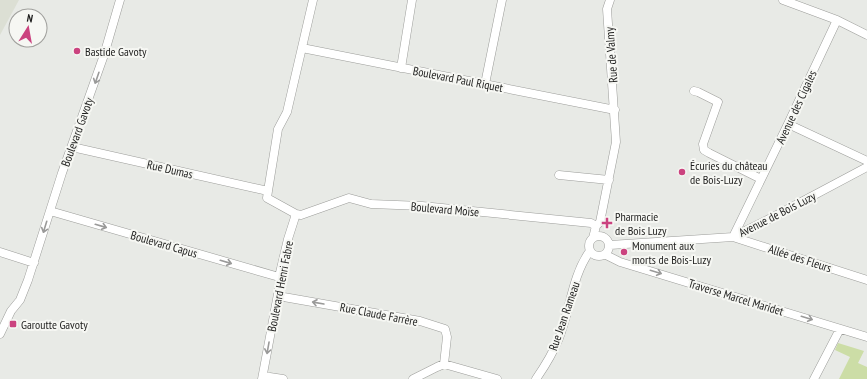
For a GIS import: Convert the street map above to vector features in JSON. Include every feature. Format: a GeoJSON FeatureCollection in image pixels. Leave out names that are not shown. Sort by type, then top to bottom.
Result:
{"type":"FeatureCollection","features":[{"type":"Feature","properties":{"kind":"street","name":"Boulevard Gavoty"},"geometry":{"type":"LineString","coordinates":[[0,334],[11,311],[20,300],[28,280],[50,211],[102,62],[120,0]]}},
{"type":"Feature","properties":{"kind":"street"},"geometry":{"type":"LineString","coordinates":[[296,214],[267,198],[278,129],[287,112],[313,0]]}},
{"type":"Feature","properties":{"kind":"street"},"geometry":{"type":"LineString","coordinates":[[401,68],[412,0]]}},
{"type":"Feature","properties":{"kind":"street"},"geometry":{"type":"LineString","coordinates":[[485,84],[502,0]]}},
{"type":"Feature","properties":{"kind":"street","name":"Rue de Valmy"},"geometry":{"type":"LineString","coordinates":[[610,0],[608,9],[615,110]]}},
{"type":"Feature","properties":{"kind":"street"},"geometry":{"type":"LineString","coordinates":[[783,0],[837,20],[867,35]]}},
{"type":"Feature","properties":{"kind":"street","name":"Avenue des Cigales"},"geometry":{"type":"LineString","coordinates":[[733,237],[758,177],[788,124],[837,20]]}},
{"type":"Feature","properties":{"kind":"street","name":"Boulevard Paul Riquet"},"geometry":{"type":"LineString","coordinates":[[302,48],[615,110]]}},
{"type":"Feature","properties":{"kind":"street"},"geometry":{"type":"LineString","coordinates":[[694,91],[718,102],[703,144],[704,150],[758,177]]}},
{"type":"Feature","properties":{"kind":"street"},"geometry":{"type":"LineString","coordinates":[[593,238],[598,236],[608,240],[610,248],[606,255],[597,257],[593,255],[589,246],[596,226],[600,222],[609,180],[616,142],[615,110]]}},
{"type":"Feature","properties":{"kind":"street"},"geometry":{"type":"LineString","coordinates":[[788,124],[867,161]]}},
{"type":"Feature","properties":{"kind":"street","name":"Rue Dumas"},"geometry":{"type":"LineString","coordinates":[[72,147],[268,191]]}},
{"type":"Feature","properties":{"kind":"street","name":"Avenue de Bois Luzy"},"geometry":{"type":"LineString","coordinates":[[610,245],[733,237],[867,167]]}},
{"type":"Feature","properties":{"kind":"street"},"geometry":{"type":"LineString","coordinates":[[559,175],[609,180]]}},
{"type":"Feature","properties":{"kind":"street","name":"Boulevard Moïse"},"geometry":{"type":"LineString","coordinates":[[296,214],[302,215],[349,198],[371,204],[422,206],[591,223],[596,226]]}},
{"type":"Feature","properties":{"kind":"street","name":"Boulevard Capus"},"geometry":{"type":"LineString","coordinates":[[50,211],[279,277]]}},
{"type":"Feature","properties":{"kind":"street","name":"Boulevard Henri Fabre"},"geometry":{"type":"LineString","coordinates":[[263,377],[281,278],[279,277],[288,239],[296,214]]}},
{"type":"Feature","properties":{"kind":"street","name":"Allée des Fleurs"},"geometry":{"type":"LineString","coordinates":[[733,237],[867,280]]}},
{"type":"Feature","properties":{"kind":"street","name":"Rue Jean Rameau"},"geometry":{"type":"LineString","coordinates":[[536,379],[549,359],[559,338],[575,284],[584,259],[590,251]]}},
{"type":"Feature","properties":{"kind":"street"},"geometry":{"type":"LineString","coordinates":[[0,252],[34,263]]}},
{"type":"Feature","properties":{"kind":"street","name":"Traverse Marcel Maridet"},"geometry":{"type":"LineString","coordinates":[[606,255],[620,262],[867,337]]}},
{"type":"Feature","properties":{"kind":"street","name":"Rue Claude Farrère"},"geometry":{"type":"LineString","coordinates":[[278,296],[420,321],[445,329],[447,337],[444,364]]}},
{"type":"Feature","properties":{"kind":"street"},"geometry":{"type":"LineString","coordinates":[[814,379],[840,329]]}},
{"type":"Feature","properties":{"kind":"street"},"geometry":{"type":"LineString","coordinates":[[413,379],[444,364],[497,379]]}},
{"type":"Feature","properties":{"kind":"street"},"geometry":{"type":"LineString","coordinates":[[263,377],[283,379]]}},
{"type":"Feature","properties":{"kind":"shaded area"},"geometry":{"type":"Polygon","coordinates":[[[0,0],[19,0],[15,8],[8,8],[8,20],[0,35],[0,0]]]}},
{"type":"Feature","properties":{"kind":"green space"},"geometry":{"type":"Polygon","coordinates":[[[838,343],[864,351],[858,363],[867,367],[867,379],[839,379],[850,357],[835,350],[838,343]]]}},
{"type":"Feature","properties":{"kind":"place","name":"Bastide Gavoty"},"geometry":{"type":"Point","coordinates":[77,51]}},
{"type":"Feature","properties":{"kind":"place","name":"Écuries du château de Bois-Luzy"},"geometry":{"type":"Point","coordinates":[682,172]}},
{"type":"Feature","properties":{"kind":"place","name":"Pharmacie de Bois Luzy"},"geometry":{"type":"Point","coordinates":[607,223]}},
{"type":"Feature","properties":{"kind":"place","name":"Monument aux morts de Bois-Luzy"},"geometry":{"type":"Point","coordinates":[624,252]}},
{"type":"Feature","properties":{"kind":"place","name":"Garoutte Gavoty"},"geometry":{"type":"Point","coordinates":[13,324]}}]}
